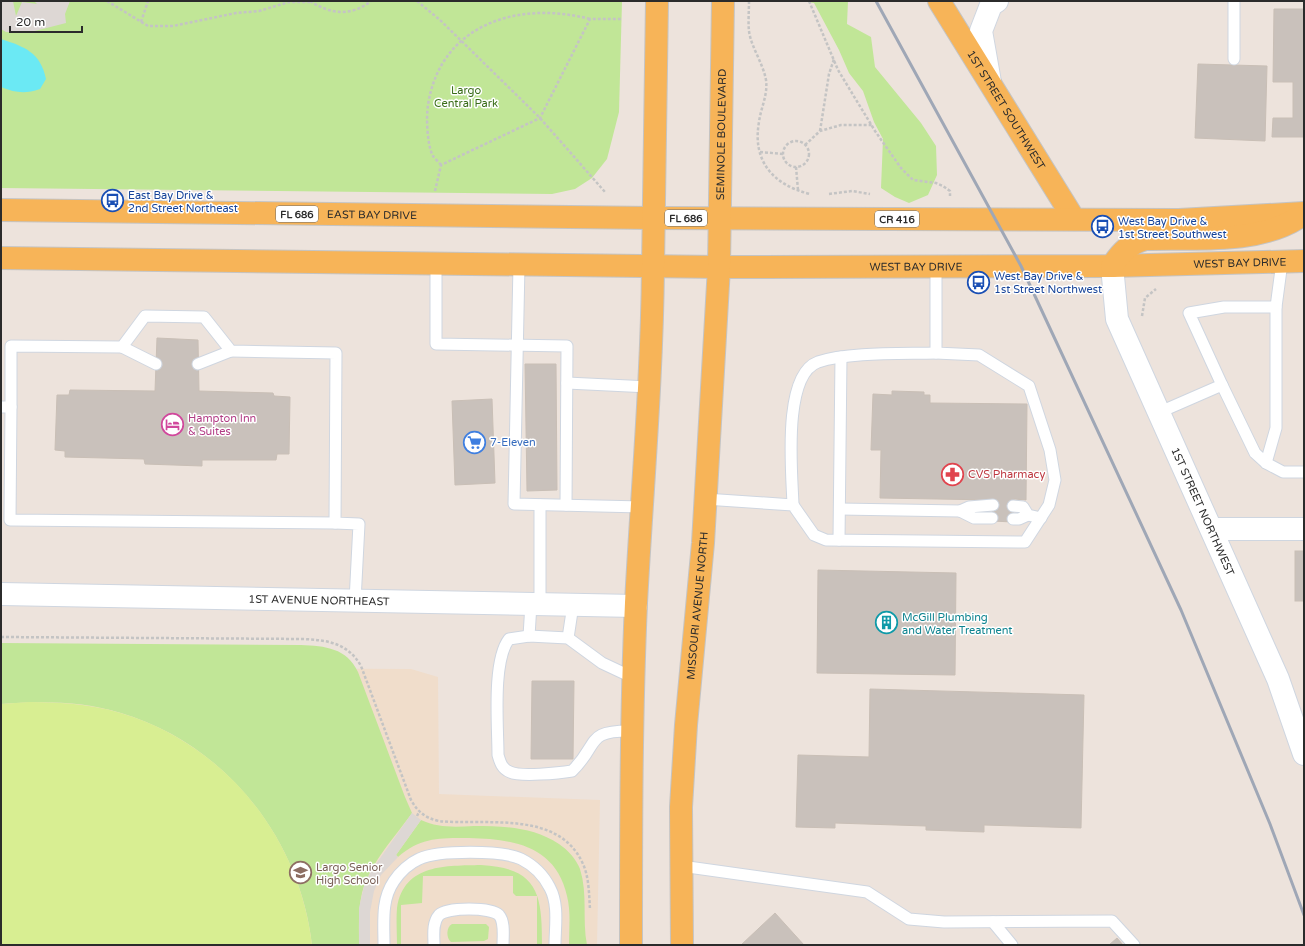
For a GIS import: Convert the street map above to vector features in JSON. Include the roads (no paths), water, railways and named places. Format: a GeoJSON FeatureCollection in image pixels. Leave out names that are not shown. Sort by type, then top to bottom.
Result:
{"type":"FeatureCollection","features":[{"type":"Feature","properties":{"kind":"main road"},"geometry":{"type":"LineString","coordinates":[[631,945],[634,678],[636,606],[649,386],[653,267],[657,1]]}},
{"type":"Feature","properties":{"kind":"main road","name":"SEMINOLE BOULEVARD"},"geometry":{"type":"LineString","coordinates":[[719,267],[723,1]]}},
{"type":"Feature","properties":{"kind":"main road","name":"1ST STREET SOUTHWEST"},"geometry":{"type":"LineString","coordinates":[[939,1],[1074,219]]}},
{"type":"Feature","properties":{"kind":"main road","name":"EAST BAY DRIVE"},"geometry":{"type":"LineString","coordinates":[[1,210],[720,218]]}},
{"type":"Feature","properties":{"kind":"main road"},"geometry":{"type":"LineString","coordinates":[[1112,266],[1120,253],[1132,243],[1145,239],[1264,234],[1286,225],[1304,214]]}},
{"type":"Feature","properties":{"kind":"main road","name":"CR 416"},"geometry":{"type":"LineString","coordinates":[[720,218],[1179,220],[1304,214]]}},
{"type":"Feature","properties":{"kind":"main road"},"geometry":{"type":"LineString","coordinates":[[1282,262],[1304,252]]}},
{"type":"Feature","properties":{"kind":"main road"},"geometry":{"type":"LineString","coordinates":[[1,258],[719,267]]}},
{"type":"Feature","properties":{"kind":"main road","name":"WEST BAY DRIVE"},"geometry":{"type":"LineString","coordinates":[[719,267],[1112,266],[1304,261]]}},
{"type":"Feature","properties":{"kind":"main road","name":"MISSOURI AVENUE NORTH"},"geometry":{"type":"LineString","coordinates":[[682,945],[681,807],[686,725],[705,499],[719,267]]}},
{"type":"Feature","properties":{"kind":"street"},"geometry":{"type":"LineString","coordinates":[[990,82],[981,31],[991,4],[997,1]]}},
{"type":"Feature","properties":{"kind":"street","name":"1ST STREET NORTHWEST"},"geometry":{"type":"LineString","coordinates":[[1112,266],[1117,319],[1160,412],[1278,679],[1304,754]]}},
{"type":"Feature","properties":{"kind":"street"},"geometry":{"type":"LineString","coordinates":[[1212,529],[1304,529]]}},
{"type":"Feature","properties":{"kind":"street","name":"1ST AVENUE NORTHEAST"},"geometry":{"type":"LineString","coordinates":[[1,594],[636,606]]}},
{"type":"Feature","properties":{"kind":"lane"},"geometry":{"type":"LineString","coordinates":[[1234,1],[1234,59]]}},
{"type":"Feature","properties":{"kind":"lane"},"geometry":{"type":"LineString","coordinates":[[1266,463],[1276,428],[1276,307],[1282,262]]}},
{"type":"Feature","properties":{"kind":"lane"},"geometry":{"type":"LineString","coordinates":[[436,264],[436,344],[567,346],[566,505]]}},
{"type":"Feature","properties":{"kind":"lane"},"geometry":{"type":"LineString","coordinates":[[519,265],[514,504],[642,507]]}},
{"type":"Feature","properties":{"kind":"lane"},"geometry":{"type":"LineString","coordinates":[[936,266],[936,353]]}},
{"type":"Feature","properties":{"kind":"lane"},"geometry":{"type":"LineString","coordinates":[[1276,307],[1224,307],[1189,313],[1255,453],[1266,463],[1283,472],[1304,472]]}},
{"type":"Feature","properties":{"kind":"lane"},"geometry":{"type":"LineString","coordinates":[[122,347],[145,316],[204,318],[230,351]]}},
{"type":"Feature","properties":{"kind":"lane"},"geometry":{"type":"LineString","coordinates":[[156,364],[122,347],[11,346],[6,407],[10,520],[359,524],[355,601]]}},
{"type":"Feature","properties":{"kind":"lane"},"geometry":{"type":"LineString","coordinates":[[198,364],[230,351],[336,353],[335,523]]}},
{"type":"Feature","properties":{"kind":"lane"},"geometry":{"type":"LineString","coordinates":[[936,353],[979,355],[1029,386],[1050,450],[1055,480],[1049,505],[1025,542],[826,540],[814,535],[793,505],[791,416],[802,376],[816,363],[841,357],[936,353]]}},
{"type":"Feature","properties":{"kind":"lane"},"geometry":{"type":"LineString","coordinates":[[839,540],[841,357]]}},
{"type":"Feature","properties":{"kind":"lane"},"geometry":{"type":"LineString","coordinates":[[567,383],[649,386]]}},
{"type":"Feature","properties":{"kind":"lane"},"geometry":{"type":"LineString","coordinates":[[1160,412],[1222,385]]}},
{"type":"Feature","properties":{"kind":"lane"},"geometry":{"type":"LineString","coordinates":[[705,499],[793,505]]}},
{"type":"Feature","properties":{"kind":"lane"},"geometry":{"type":"LineString","coordinates":[[529,636],[535,604],[540,505]]}},
{"type":"Feature","properties":{"kind":"lane"},"geometry":{"type":"LineString","coordinates":[[960,512],[969,507],[993,505]]}},
{"type":"Feature","properties":{"kind":"lane"},"geometry":{"type":"LineString","coordinates":[[1013,506],[1023,507],[1028,515]]}},
{"type":"Feature","properties":{"kind":"lane"},"geometry":{"type":"LineString","coordinates":[[840,510],[960,512],[974,518],[992,518]]}},
{"type":"Feature","properties":{"kind":"lane"},"geometry":{"type":"LineString","coordinates":[[1013,519],[1019,519],[1028,515],[1041,518]]}},
{"type":"Feature","properties":{"kind":"lane"},"geometry":{"type":"LineString","coordinates":[[568,638],[573,605]]}},
{"type":"Feature","properties":{"kind":"lane"},"geometry":{"type":"LineString","coordinates":[[633,731],[614,731],[602,733],[595,739],[580,764],[572,771],[524,774],[510,773],[501,766],[498,755],[499,665],[505,644],[509,639],[529,636],[568,638],[602,663],[634,678]]}},
{"type":"Feature","properties":{"kind":"lane"},"geometry":{"type":"LineString","coordinates":[[384,945],[384,910],[389,890],[399,875],[414,861],[440,853],[498,853],[516,856],[527,862],[548,884],[555,904],[555,945]]}},
{"type":"Feature","properties":{"kind":"lane"},"geometry":{"type":"LineString","coordinates":[[681,866],[867,892],[909,919],[944,922],[1112,921],[1134,945]]}},
{"type":"Feature","properties":{"kind":"lane"},"geometry":{"type":"LineString","coordinates":[[434,945],[435,925],[437,919],[441,914],[450,910],[489,910],[496,913],[502,923],[503,945]]}},
{"type":"Feature","properties":{"kind":"lane"},"geometry":{"type":"LineString","coordinates":[[993,922],[1012,945]]}},
{"type":"Feature","properties":{"kind":"water"},"geometry":{"type":"Polygon","coordinates":[[[1,39],[24,48],[40,62],[46,79],[40,89],[30,92],[20,92],[11,91],[1,87],[1,39]]]}},
{"type":"Feature","properties":{"kind":"railway"},"geometry":{"type":"LineString","coordinates":[[876,1],[1021,266],[1181,610],[1270,824],[1304,915]]}},
{"type":"Feature","properties":{"kind":"place","name":"East Bay Drive & 2nd Street Northeast"},"geometry":{"type":"Point","coordinates":[112,201]}},
{"type":"Feature","properties":{"kind":"place","name":"West Bay Drive & 1st Street Southwest"},"geometry":{"type":"Point","coordinates":[1103,227]}},
{"type":"Feature","properties":{"kind":"place","name":"West Bay Drive & 1st Street Northwest"},"geometry":{"type":"Point","coordinates":[978,282]}},
{"type":"Feature","properties":{"kind":"place","name":"Hampton Inn & Suites"},"geometry":{"type":"Point","coordinates":[173,424]}},
{"type":"Feature","properties":{"kind":"place","name":"7-Eleven"},"geometry":{"type":"Point","coordinates":[474,442]}},
{"type":"Feature","properties":{"kind":"place","name":"CVS Pharmacy"},"geometry":{"type":"Point","coordinates":[953,474]}},
{"type":"Feature","properties":{"kind":"place","name":"McGill Plumbing and Water Treatment"},"geometry":{"type":"Point","coordinates":[887,623]}},
{"type":"Feature","properties":{"kind":"place","name":"Largo Senior High School"},"geometry":{"type":"Point","coordinates":[300,873]}},
{"type":"Feature","properties":{"kind":"park label","name":"Largo Central Park"},"geometry":{"type":"Point","coordinates":[466,96]}}]}
